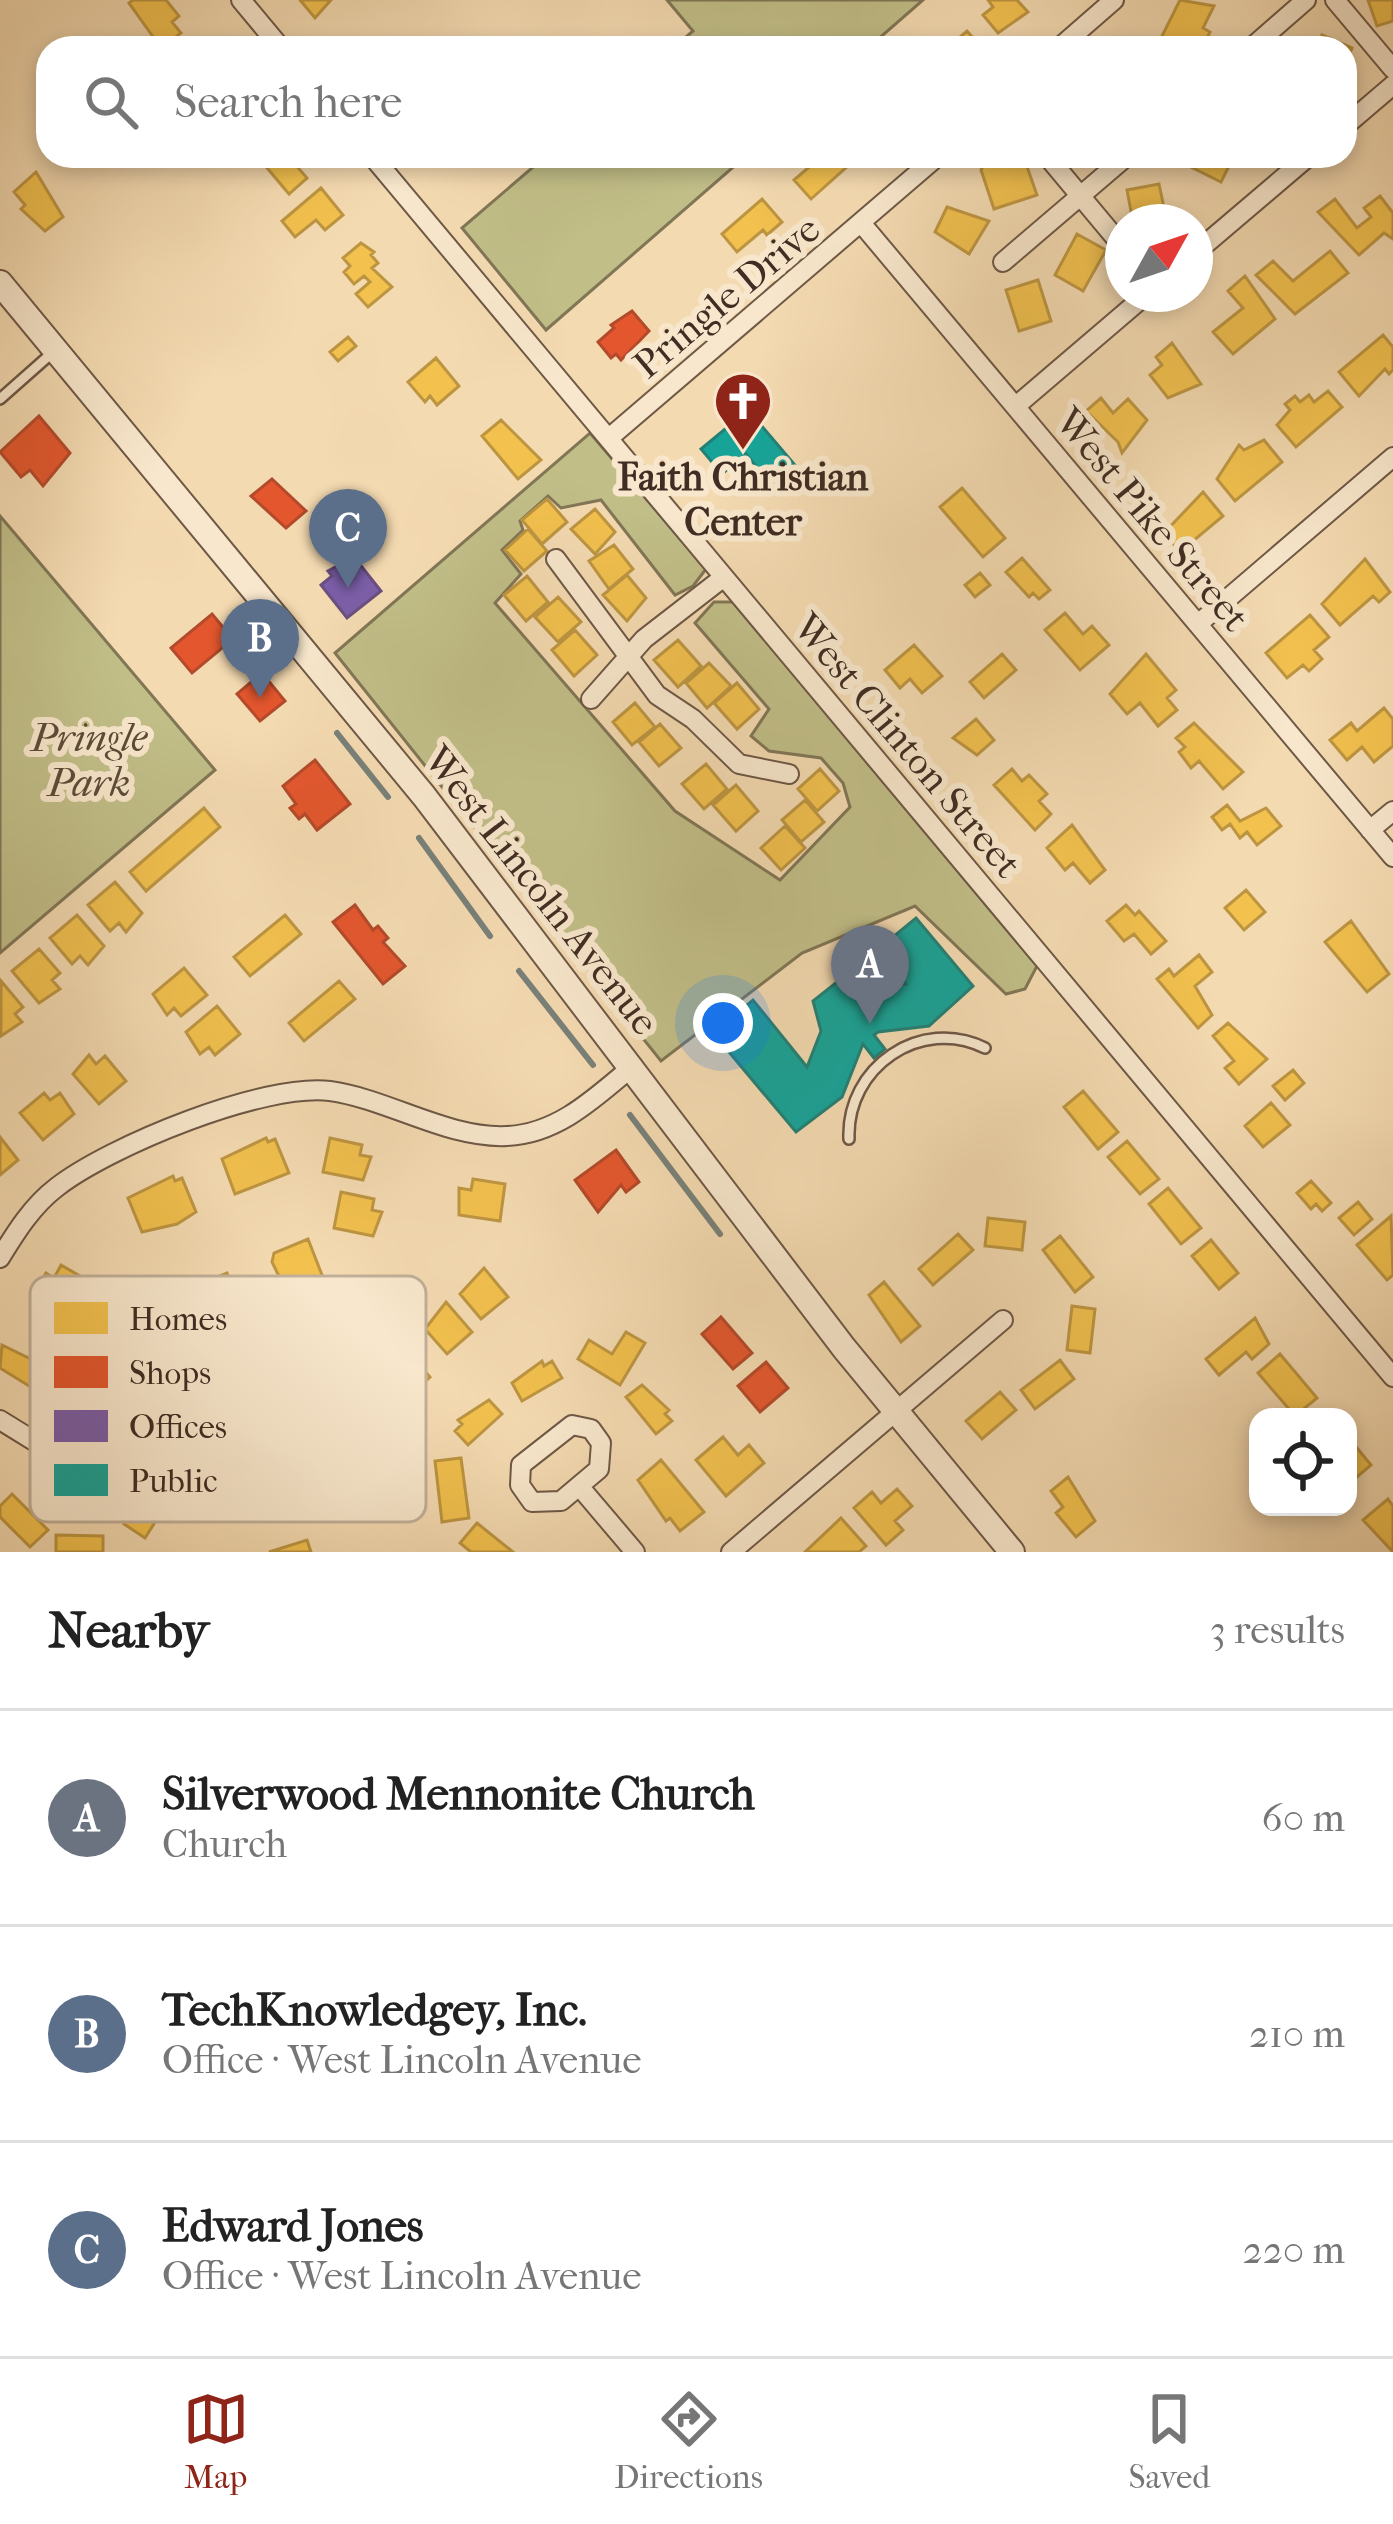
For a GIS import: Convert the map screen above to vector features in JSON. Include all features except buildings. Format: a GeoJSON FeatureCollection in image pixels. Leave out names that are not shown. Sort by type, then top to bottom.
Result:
{"type":"FeatureCollection","features":[{"type":"Feature","properties":{"kind":"street"},"geometry":{"type":"LineString","coordinates":[[241,0],[271,36]]}},
{"type":"Feature","properties":{"kind":"street"},"geometry":{"type":"LineString","coordinates":[[1073,36],[1114,0]]}},
{"type":"Feature","properties":{"kind":"street"},"geometry":{"type":"LineString","coordinates":[[1265,36],[1306,0]]}},
{"type":"Feature","properties":{"kind":"street"},"geometry":{"type":"LineString","coordinates":[[1335,0],[1393,70]]}},
{"type":"Feature","properties":{"kind":"street"},"geometry":{"type":"LineString","coordinates":[[1357,116],[1393,85]]}},
{"type":"Feature","properties":{"kind":"street","name":"West Clinton Street"},"geometry":{"type":"LineString","coordinates":[[382,168],[1393,1377]]}},
{"type":"Feature","properties":{"kind":"street","name":"Pringle Drive"},"geometry":{"type":"LineString","coordinates":[[609,438],[925,168]]}},
{"type":"Feature","properties":{"kind":"street"},"geometry":{"type":"LineString","coordinates":[[1058,168],[1105,225]]}},
{"type":"Feature","properties":{"kind":"street"},"geometry":{"type":"LineString","coordinates":[[1003,262],[1113,168]]}},
{"type":"Feature","properties":{"kind":"street"},"geometry":{"type":"LineString","coordinates":[[1213,238],[1296,168]]}},
{"type":"Feature","properties":{"kind":"street","name":"West Pike Street"},"geometry":{"type":"LineString","coordinates":[[862,224],[1393,857]]}},
{"type":"Feature","properties":{"kind":"street","name":"West Lincoln Avenue"},"geometry":{"type":"LineString","coordinates":[[0,283],[398,763],[895,1412],[1012,1552]]}},
{"type":"Feature","properties":{"kind":"street"},"geometry":{"type":"LineString","coordinates":[[1016,406],[1126,312]]}},
{"type":"Feature","properties":{"kind":"street"},"geometry":{"type":"LineString","coordinates":[[1198,623],[1393,457]]}},
{"type":"Feature","properties":{"kind":"street"},"geometry":{"type":"LineString","coordinates":[[556,559],[657,695],[693,719],[728,757],[754,769],[790,774]]}},
{"type":"Feature","properties":{"kind":"street"},"geometry":{"type":"LineString","coordinates":[[591,699],[659,626],[724,577]]}},
{"type":"Feature","properties":{"kind":"street"},"geometry":{"type":"LineString","coordinates":[[1370,830],[1393,811]]}},
{"type":"Feature","properties":{"kind":"street"},"geometry":{"type":"LineString","coordinates":[[0,1258],[40,1202],[79,1172],[248,1099],[330,1091],[507,1136],[543,1130],[571,1115],[633,1066]]}},
{"type":"Feature","properties":{"kind":"street"},"geometry":{"type":"LineString","coordinates":[[731,1552],[1003,1321]]}},
{"type":"Feature","properties":{"kind":"street"},"geometry":{"type":"LineString","coordinates":[[0,1420],[30,1439]]}},
{"type":"Feature","properties":{"kind":"street"},"geometry":{"type":"LineString","coordinates":[[581,1425],[597,1436],[604,1451],[599,1469],[580,1486],[561,1502],[541,1505],[520,1485],[521,1466],[564,1428],[581,1425]]}},
{"type":"Feature","properties":{"kind":"street"},"geometry":{"type":"LineString","coordinates":[[580,1486],[635,1552]]}},
{"type":"Feature","properties":{"kind":"lane"},"geometry":{"type":"LineString","coordinates":[[0,399],[56,350]]}},
{"type":"Feature","properties":{"kind":"lane"},"geometry":{"type":"LineString","coordinates":[[849,1139],[859,1089],[891,1055],[914,1041],[939,1036],[985,1048]]}},
{"type":"Feature","properties":{"kind":"green space"},"geometry":{"type":"Polygon","coordinates":[[[667,0],[923,0],[882,36],[687,36],[693,31],[667,0]]]}},
{"type":"Feature","properties":{"kind":"green space"},"geometry":{"type":"Polygon","coordinates":[[[532,168],[732,168],[546,330],[462,228],[532,168]]]}},
{"type":"Feature","properties":{"kind":"green space"},"geometry":{"type":"Polygon","coordinates":[[[590,433],[706,569],[693,586],[675,595],[601,500],[561,508],[548,496],[520,521],[523,530],[502,550],[521,574],[495,603],[675,811],[780,880],[850,807],[843,783],[821,758],[769,751],[751,736],[769,709],[695,623],[714,602],[733,602],[1037,966],[1025,989],[1006,994],[915,906],[802,953],[661,1061],[335,653],[590,433]]]}},
{"type":"Feature","properties":{"kind":"green space","name":"Pringle Park"},"geometry":{"type":"Polygon","coordinates":[[[0,516],[215,770],[0,953],[0,516]]]}},
{"type":"Feature","properties":{"kind":"waterway"},"geometry":{"type":"LineString","coordinates":[[337,733],[388,797]]}},
{"type":"Feature","properties":{"kind":"waterway"},"geometry":{"type":"LineString","coordinates":[[419,838],[490,936]]}},
{"type":"Feature","properties":{"kind":"waterway"},"geometry":{"type":"LineString","coordinates":[[519,971],[593,1065]]}},
{"type":"Feature","properties":{"kind":"waterway"},"geometry":{"type":"LineString","coordinates":[[630,1115],[720,1234]]}},
{"type":"Feature","properties":{"kind":"place","name":"Faith Christian Center"},"geometry":{"type":"Point","coordinates":[743,452]}},
{"type":"Feature","properties":{"kind":"place","name":"Edward Jones"},"geometry":{"type":"Point","coordinates":[348,588]}},
{"type":"Feature","properties":{"kind":"place","name":"TechKnowledgey, Inc."},"geometry":{"type":"Point","coordinates":[260,698]}},
{"type":"Feature","properties":{"kind":"place","name":"Silverwood Mennonite Church"},"geometry":{"type":"Point","coordinates":[870,1024]}}]}
